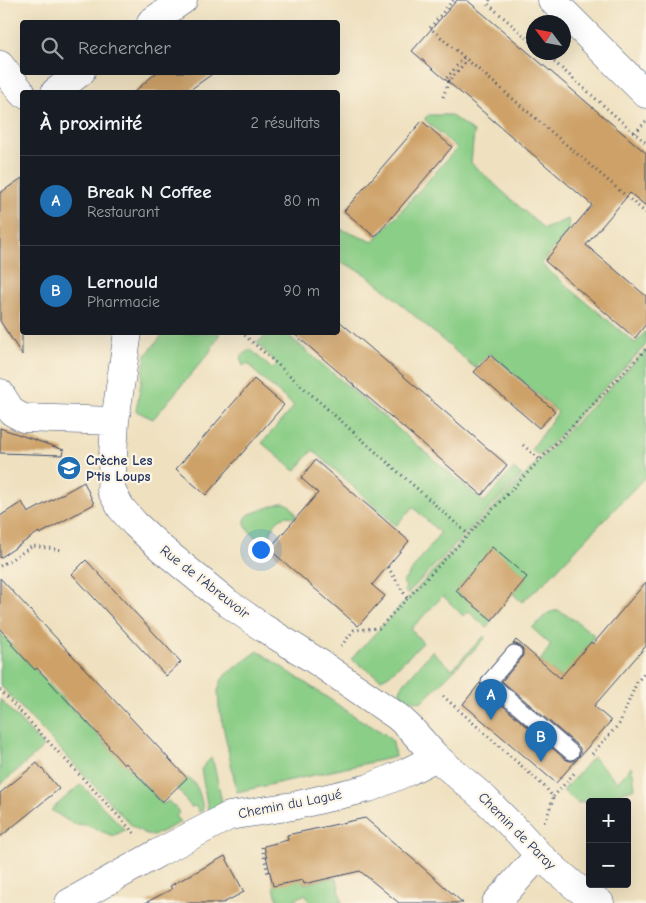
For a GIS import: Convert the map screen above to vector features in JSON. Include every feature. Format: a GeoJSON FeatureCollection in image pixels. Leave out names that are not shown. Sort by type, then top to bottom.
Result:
{"type":"FeatureCollection","features":[{"type":"Feature","properties":{"kind":"street"},"geometry":{"type":"LineString","coordinates":[[154,20],[183,0]]}},
{"type":"Feature","properties":{"kind":"street"},"geometry":{"type":"LineString","coordinates":[[552,0],[646,94]]}},
{"type":"Feature","properties":{"kind":"street"},"geometry":{"type":"LineString","coordinates":[[0,65],[20,90]]}},
{"type":"Feature","properties":{"kind":"street"},"geometry":{"type":"LineString","coordinates":[[58,90],[77,75]]}},
{"type":"Feature","properties":{"kind":"street","name":"Rue de l'Abreuvoir"},"geometry":{"type":"LineString","coordinates":[[128,335],[115,421],[111,490],[121,508],[134,524],[162,549],[228,603],[398,717],[436,757]]}},
{"type":"Feature","properties":{"kind":"street"},"geometry":{"type":"LineString","coordinates":[[0,393],[12,412],[22,418],[115,421]]}},
{"type":"Feature","properties":{"kind":"street","name":"Chemin du Lagué"},"geometry":{"type":"LineString","coordinates":[[69,903],[158,852],[230,816],[293,806],[369,788],[408,772],[436,757]]}},
{"type":"Feature","properties":{"kind":"street","name":"Chemin de Paray"},"geometry":{"type":"LineString","coordinates":[[436,757],[484,798],[539,855],[576,887],[600,903]]}},
{"type":"Feature","properties":{"kind":"street"},"geometry":{"type":"LineString","coordinates":[[496,903],[539,855]]}},
{"type":"Feature","properties":{"kind":"lane"},"geometry":{"type":"LineString","coordinates":[[514,653],[489,682],[571,752]]}},
{"type":"Feature","properties":{"kind":"path"},"geometry":{"type":"LineString","coordinates":[[453,0],[430,28],[646,213]]}},
{"type":"Feature","properties":{"kind":"path"},"geometry":{"type":"LineString","coordinates":[[490,0],[488,4],[526,37]]}},
{"type":"Feature","properties":{"kind":"path"},"geometry":{"type":"LineString","coordinates":[[443,97],[449,81],[446,79],[466,58]]}},
{"type":"Feature","properties":{"kind":"path"},"geometry":{"type":"LineString","coordinates":[[552,60],[646,143]]}},
{"type":"Feature","properties":{"kind":"path"},"geometry":{"type":"LineString","coordinates":[[635,133],[646,122]]}},
{"type":"Feature","properties":{"kind":"path"},"geometry":{"type":"LineString","coordinates":[[244,335],[468,534]]}},
{"type":"Feature","properties":{"kind":"path"},"geometry":{"type":"LineString","coordinates":[[325,668],[354,630],[379,628],[646,349]]}},
{"type":"Feature","properties":{"kind":"path"},"geometry":{"type":"LineString","coordinates":[[523,444],[540,460]]}},
{"type":"Feature","properties":{"kind":"path"},"geometry":{"type":"LineString","coordinates":[[0,566],[33,546],[63,550]]}},
{"type":"Feature","properties":{"kind":"path"},"geometry":{"type":"LineString","coordinates":[[388,567],[407,598]]}},
{"type":"Feature","properties":{"kind":"path"},"geometry":{"type":"LineString","coordinates":[[0,690],[137,837],[158,852]]}},
{"type":"Feature","properties":{"kind":"path"},"geometry":{"type":"LineString","coordinates":[[262,847],[268,874]]}},
{"type":"Feature","properties":{"kind":"green space"},"geometry":{"type":"Polygon","coordinates":[[[429,115],[450,115],[474,132],[471,163],[544,229],[568,219],[570,229],[541,264],[635,343],[646,331],[646,345],[540,456],[531,450],[558,412],[490,353],[475,368],[376,282],[348,265],[340,263],[340,229],[373,242],[457,148],[425,118],[429,115]]]}},
{"type":"Feature","properties":{"kind":"green space"},"geometry":{"type":"Polygon","coordinates":[[[162,335],[219,335],[209,353],[153,419],[136,411],[146,355],[162,335]]]}},
{"type":"Feature","properties":{"kind":"green space"},"geometry":{"type":"Polygon","coordinates":[[[267,335],[290,335],[484,502],[513,469],[522,475],[407,594],[404,591],[406,587],[403,582],[440,533],[413,507],[396,526],[313,450],[295,471],[262,443],[294,406],[247,363],[243,366],[240,357],[250,349],[272,369],[277,364],[257,343],[267,335]]]}},
{"type":"Feature","properties":{"kind":"green space"},"geometry":{"type":"Polygon","coordinates":[[[646,350],[646,476],[544,583],[522,602],[513,594],[527,577],[492,548],[456,591],[492,620],[487,628],[468,611],[463,616],[443,596],[411,629],[423,643],[389,675],[381,679],[351,659],[468,534],[646,350]]]}},
{"type":"Feature","properties":{"kind":"green space"},"geometry":{"type":"Polygon","coordinates":[[[281,503],[291,507],[296,516],[294,518],[284,517],[276,522],[271,532],[272,542],[268,547],[250,532],[245,523],[246,518],[250,514],[281,503]]]}},
{"type":"Feature","properties":{"kind":"green space"},"geometry":{"type":"Polygon","coordinates":[[[558,610],[594,635],[584,650],[586,652],[562,679],[540,661],[551,645],[532,628],[548,613],[558,610]]]}},
{"type":"Feature","properties":{"kind":"green space"},"geometry":{"type":"Polygon","coordinates":[[[0,632],[163,804],[168,801],[180,812],[176,816],[181,822],[153,836],[132,826],[0,685],[0,632]]]}},
{"type":"Feature","properties":{"kind":"green space"},"geometry":{"type":"Polygon","coordinates":[[[484,636],[485,639],[423,701],[414,701],[399,693],[402,686],[432,651],[452,669],[484,636]]]}},
{"type":"Feature","properties":{"kind":"green space"},"geometry":{"type":"Polygon","coordinates":[[[258,651],[359,719],[385,734],[393,742],[395,757],[237,792],[219,707],[218,691],[221,681],[226,674],[258,651]]]}},
{"type":"Feature","properties":{"kind":"green space"},"geometry":{"type":"Polygon","coordinates":[[[0,699],[44,747],[0,785],[0,699]]]}},
{"type":"Feature","properties":{"kind":"green space"},"geometry":{"type":"Polygon","coordinates":[[[593,757],[618,782],[631,767],[633,772],[635,788],[606,798],[586,798],[586,802],[578,803],[563,791],[593,757]]]}},
{"type":"Feature","properties":{"kind":"green space"},"geometry":{"type":"Polygon","coordinates":[[[211,758],[222,802],[208,810],[201,769],[211,758]]]}},
{"type":"Feature","properties":{"kind":"green space"},"geometry":{"type":"Polygon","coordinates":[[[187,778],[194,783],[199,791],[203,810],[199,812],[196,806],[191,807],[177,788],[187,778]]]}},
{"type":"Feature","properties":{"kind":"green space"},"geometry":{"type":"Polygon","coordinates":[[[81,784],[125,830],[113,836],[86,825],[73,824],[51,810],[81,784]]]}},
{"type":"Feature","properties":{"kind":"green space"},"geometry":{"type":"Polygon","coordinates":[[[302,876],[304,884],[331,878],[337,879],[342,903],[310,903],[305,894],[289,903],[279,903],[273,886],[302,876]]]}},
{"type":"Feature","properties":{"kind":"building"},"geometry":{"type":"Polygon","coordinates":[[[457,0],[467,0],[526,50],[526,60],[537,60],[646,153],[646,206],[630,193],[586,245],[646,296],[646,324],[635,338],[545,261],[592,205],[412,51],[457,0]]]}},
{"type":"Feature","properties":{"kind":"building"},"geometry":{"type":"Polygon","coordinates":[[[154,75],[211,75],[190,90],[136,90],[154,75]]]}},
{"type":"Feature","properties":{"kind":"building"},"geometry":{"type":"Polygon","coordinates":[[[422,121],[452,147],[375,237],[344,211],[422,121]]]}},
{"type":"Feature","properties":{"kind":"building"},"geometry":{"type":"Polygon","coordinates":[[[20,179],[20,335],[22,335],[22,355],[0,321],[0,193],[20,179]]]}},
{"type":"Feature","properties":{"kind":"building"},"geometry":{"type":"Polygon","coordinates":[[[340,322],[507,465],[482,495],[295,335],[340,335],[340,322]]]}},
{"type":"Feature","properties":{"kind":"building"},"geometry":{"type":"Polygon","coordinates":[[[490,355],[555,411],[539,428],[474,372],[490,355]]]}},
{"type":"Feature","properties":{"kind":"building"},"geometry":{"type":"Polygon","coordinates":[[[254,379],[284,405],[206,495],[176,469],[254,379]]]}},
{"type":"Feature","properties":{"kind":"building"},"geometry":{"type":"Polygon","coordinates":[[[0,428],[64,450],[63,455],[0,453],[0,428]]]}},
{"type":"Feature","properties":{"kind":"building"},"geometry":{"type":"Polygon","coordinates":[[[315,460],[409,541],[372,585],[385,596],[358,626],[269,549],[318,493],[301,478],[315,460]]]}},
{"type":"Feature","properties":{"kind":"building"},"geometry":{"type":"Polygon","coordinates":[[[84,482],[94,504],[40,534],[39,532],[0,558],[0,516],[22,502],[28,513],[84,482]]]}},
{"type":"Feature","properties":{"kind":"building"},"geometry":{"type":"Polygon","coordinates":[[[492,547],[527,577],[492,620],[456,591],[492,547]]]}},
{"type":"Feature","properties":{"kind":"building"},"geometry":{"type":"Polygon","coordinates":[[[86,560],[181,662],[166,676],[72,574],[86,560]]]}},
{"type":"Feature","properties":{"kind":"building"},"geometry":{"type":"Polygon","coordinates":[[[0,578],[187,778],[162,802],[126,763],[124,765],[109,746],[37,668],[35,670],[0,629],[0,578]]]}},
{"type":"Feature","properties":{"kind":"building"},"geometry":{"type":"Polygon","coordinates":[[[646,582],[646,646],[594,706],[611,721],[556,783],[463,704],[480,683],[483,689],[565,759],[575,761],[580,753],[580,748],[502,681],[523,655],[523,650],[520,646],[513,644],[516,640],[560,678],[591,642],[593,644],[646,582]]]}},
{"type":"Feature","properties":{"kind":"building"},"geometry":{"type":"Polygon","coordinates":[[[37,763],[59,789],[0,837],[0,793],[37,763]]]}},
{"type":"Feature","properties":{"kind":"building"},"geometry":{"type":"Polygon","coordinates":[[[365,818],[463,903],[399,903],[360,871],[304,884],[303,880],[273,886],[264,846],[288,840],[287,835],[365,818]]]}},
{"type":"Feature","properties":{"kind":"building"},"geometry":{"type":"Polygon","coordinates":[[[225,856],[244,892],[223,903],[145,903],[172,889],[170,886],[225,856]]]}},
{"type":"Feature","properties":{"kind":"place","name":"Crèche Les P'tis Loups"},"geometry":{"type":"Point","coordinates":[69,468]}},
{"type":"Feature","properties":{"kind":"place","name":"Break N Coffee"},"geometry":{"type":"Point","coordinates":[491,720]}},
{"type":"Feature","properties":{"kind":"place","name":"Lernould"},"geometry":{"type":"Point","coordinates":[541,762]}}]}
